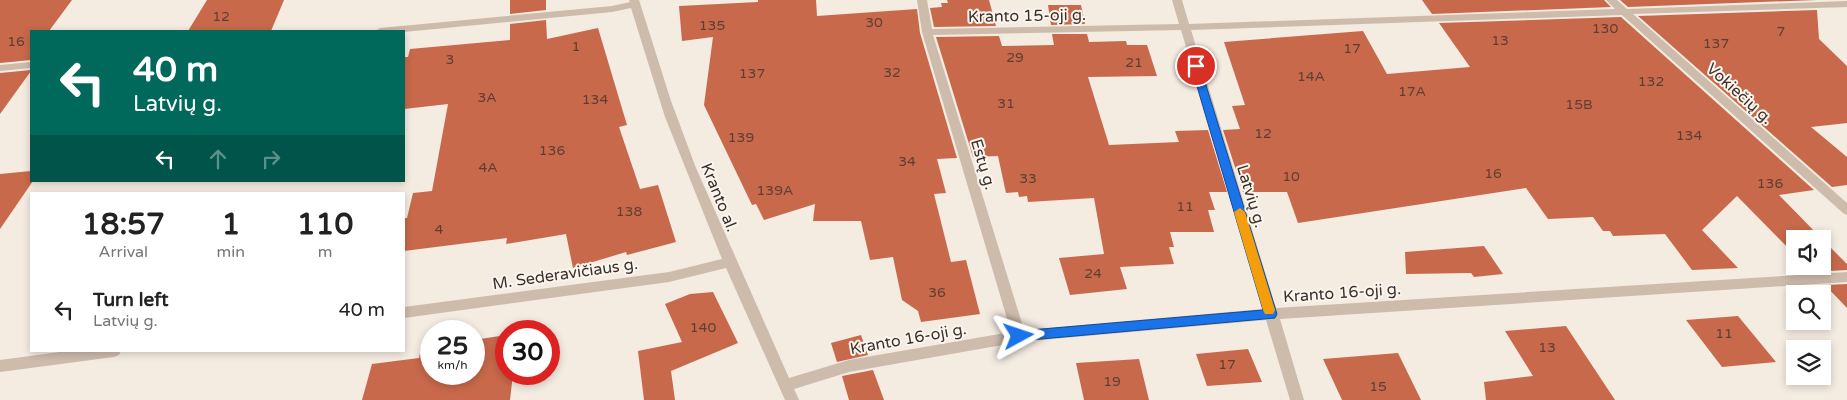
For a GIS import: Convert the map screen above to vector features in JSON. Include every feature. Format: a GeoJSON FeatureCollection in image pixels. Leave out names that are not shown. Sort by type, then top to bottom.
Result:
{"type":"FeatureCollection","features":[{"type":"Feature","properties":{"kind":"street","name":"Estų g."},"geometry":{"type":"LineString","coordinates":[[922,0],[927,32],[1019,336]]}},
{"type":"Feature","properties":{"kind":"street","name":"Latvių g."},"geometry":{"type":"LineString","coordinates":[[1177,0],[1297,400]]}},
{"type":"Feature","properties":{"kind":"street","name":"Vokiečių g."},"geometry":{"type":"LineString","coordinates":[[1611,0],[1847,210]]}},
{"type":"Feature","properties":{"kind":"street"},"geometry":{"type":"LineString","coordinates":[[391,30],[612,9],[635,2]]}},
{"type":"Feature","properties":{"kind":"street","name":"Kranto al."},"geometry":{"type":"LineString","coordinates":[[635,2],[653,66],[677,135],[730,262],[792,400]]}},
{"type":"Feature","properties":{"kind":"street","name":"Kranto 15-oji g."},"geometry":{"type":"LineString","coordinates":[[927,32],[1184,27],[1847,4]]}},
{"type":"Feature","properties":{"kind":"street"},"geometry":{"type":"LineString","coordinates":[[0,68],[30,65]]}},
{"type":"Feature","properties":{"kind":"street","name":"M. Sederavičiaus g."},"geometry":{"type":"LineString","coordinates":[[405,312],[669,277],[730,262]]}},
{"type":"Feature","properties":{"kind":"street","name":"Kranto 16-oji g."},"geometry":{"type":"LineString","coordinates":[[786,385],[849,366],[1019,336],[1270,314],[1847,277]]}},
{"type":"Feature","properties":{"kind":"street"},"geometry":{"type":"LineString","coordinates":[[0,366],[106,352]]}},
{"type":"Feature","properties":{"kind":"building"},"geometry":{"type":"Polygon","coordinates":[[[0,0],[72,0],[50,30],[30,30],[30,60],[0,63],[0,0]]]}},
{"type":"Feature","properties":{"kind":"building"},"geometry":{"type":"Polygon","coordinates":[[[207,0],[284,0],[271,30],[189,30],[207,0]]]}},
{"type":"Feature","properties":{"kind":"building"},"geometry":{"type":"Polygon","coordinates":[[[510,0],[546,0],[546,10],[510,14],[510,0]]]}},
{"type":"Feature","properties":{"kind":"building"},"geometry":{"type":"Polygon","coordinates":[[[758,0],[816,0],[817,16],[917,9],[920,33],[957,158],[937,159],[946,193],[934,194],[951,262],[966,260],[980,314],[921,322],[918,311],[902,300],[893,257],[870,260],[861,221],[813,221],[815,204],[764,220],[756,204],[752,205],[704,105],[713,37],[682,41],[679,6],[758,2],[758,0]]]}},
{"type":"Feature","properties":{"kind":"building"},"geometry":{"type":"Polygon","coordinates":[[[947,0],[989,0],[996,26],[934,27],[930,8],[942,7],[941,3],[948,3],[947,0]]]}},
{"type":"Feature","properties":{"kind":"building"},"geometry":{"type":"Polygon","coordinates":[[[1422,0],[1604,0],[1611,7],[1432,14],[1422,0]]]}},
{"type":"Feature","properties":{"kind":"building"},"geometry":{"type":"Polygon","coordinates":[[[1620,0],[1817,0],[1628,7],[1620,0]]]}},
{"type":"Feature","properties":{"kind":"building"},"geometry":{"type":"Polygon","coordinates":[[[1048,5],[1081,5],[1085,24],[1051,25],[1048,5]]]}},
{"type":"Feature","properties":{"kind":"building"},"geometry":{"type":"Polygon","coordinates":[[[1817,10],[1819,39],[1847,66],[1847,123],[1811,127],[1847,157],[1847,185],[1832,187],[1638,16],[1817,10]]]}},
{"type":"Feature","properties":{"kind":"building"},"geometry":{"type":"Polygon","coordinates":[[[1621,17],[1814,190],[1779,195],[1813,230],[1786,230],[1786,246],[1737,196],[1702,230],[1738,268],[1692,270],[1665,234],[1613,236],[1610,231],[1603,231],[1593,217],[1548,219],[1526,188],[1298,223],[1287,192],[1243,192],[1223,130],[1240,129],[1232,106],[1245,105],[1224,42],[1363,31],[1387,74],[1470,67],[1439,23],[1621,17]]]}},
{"type":"Feature","properties":{"kind":"building"},"geometry":{"type":"Polygon","coordinates":[[[546,20],[547,39],[598,28],[627,125],[619,127],[640,189],[658,185],[676,242],[627,255],[626,252],[573,268],[566,234],[506,244],[507,238],[405,251],[405,218],[407,218],[413,193],[432,191],[448,104],[405,109],[405,57],[408,57],[410,49],[510,40],[510,24],[546,20]]]}},
{"type":"Feature","properties":{"kind":"building"},"geometry":{"type":"Polygon","coordinates":[[[1052,34],[1087,34],[1089,42],[1126,41],[1127,45],[1147,45],[1157,76],[1088,77],[1109,145],[1179,142],[1175,131],[1208,130],[1227,192],[1209,192],[1215,210],[1208,210],[1214,232],[1170,232],[1174,247],[1169,247],[1174,264],[1120,267],[1127,289],[1070,295],[1059,258],[1104,254],[1094,198],[1028,202],[1027,196],[1019,197],[1018,192],[1006,193],[998,156],[973,157],[936,37],[999,36],[1002,46],[1054,45],[1052,34]]]}},
{"type":"Feature","properties":{"kind":"building"},"geometry":{"type":"Polygon","coordinates":[[[30,70],[0,114],[0,73],[30,70]]]}},
{"type":"Feature","properties":{"kind":"building"},"geometry":{"type":"Polygon","coordinates":[[[30,171],[30,182],[32,182],[0,229],[0,174],[30,171]]]}},
{"type":"Feature","properties":{"kind":"building"},"geometry":{"type":"Polygon","coordinates":[[[1484,246],[1503,274],[1474,277],[1471,273],[1406,274],[1405,252],[1484,246]]]}},
{"type":"Feature","properties":{"kind":"building"},"geometry":{"type":"Polygon","coordinates":[[[1831,248],[1847,264],[1847,270],[1831,271],[1831,248]]]}},
{"type":"Feature","properties":{"kind":"building"},"geometry":{"type":"Polygon","coordinates":[[[1847,284],[1847,308],[1831,291],[1831,285],[1825,285],[1847,284]]]}},
{"type":"Feature","properties":{"kind":"building"},"geometry":{"type":"Polygon","coordinates":[[[713,292],[738,343],[671,371],[675,400],[644,400],[638,351],[682,342],[665,304],[690,294],[713,292]]]}},
{"type":"Feature","properties":{"kind":"building"},"geometry":{"type":"Polygon","coordinates":[[[1738,316],[1776,362],[1722,367],[1686,320],[1738,316]]]}},
{"type":"Feature","properties":{"kind":"building"},"geometry":{"type":"Polygon","coordinates":[[[1566,326],[1615,400],[1486,400],[1484,382],[1533,376],[1505,331],[1566,326]]]}},
{"type":"Feature","properties":{"kind":"building"},"geometry":{"type":"Polygon","coordinates":[[[861,335],[868,355],[837,362],[831,343],[861,335]]]}},
{"type":"Feature","properties":{"kind":"building"},"geometry":{"type":"Polygon","coordinates":[[[495,337],[495,385],[512,385],[510,400],[362,400],[372,364],[419,358],[420,353],[420,385],[485,385],[485,338],[495,337]]]}},
{"type":"Feature","properties":{"kind":"building"},"geometry":{"type":"Polygon","coordinates":[[[1248,349],[1262,382],[1207,386],[1196,354],[1248,349]]]}},
{"type":"Feature","properties":{"kind":"building"},"geometry":{"type":"Polygon","coordinates":[[[1398,353],[1421,400],[1342,400],[1323,359],[1398,353]]]}},
{"type":"Feature","properties":{"kind":"building"},"geometry":{"type":"Polygon","coordinates":[[[1139,359],[1149,400],[1084,400],[1076,363],[1139,359]]]}},
{"type":"Feature","properties":{"kind":"building"},"geometry":{"type":"Polygon","coordinates":[[[873,370],[884,400],[849,400],[842,376],[873,370]]]}},
{"type":"Feature","properties":{"kind":"slow traffic"},"geometry":{"type":"LineString","coordinates":[[1240,212],[1269,310]]}},
{"type":"Feature","properties":{"kind":"route"},"geometry":{"type":"LineString","coordinates":[[1019,336],[1270,314],[1196,66]]}}]}
